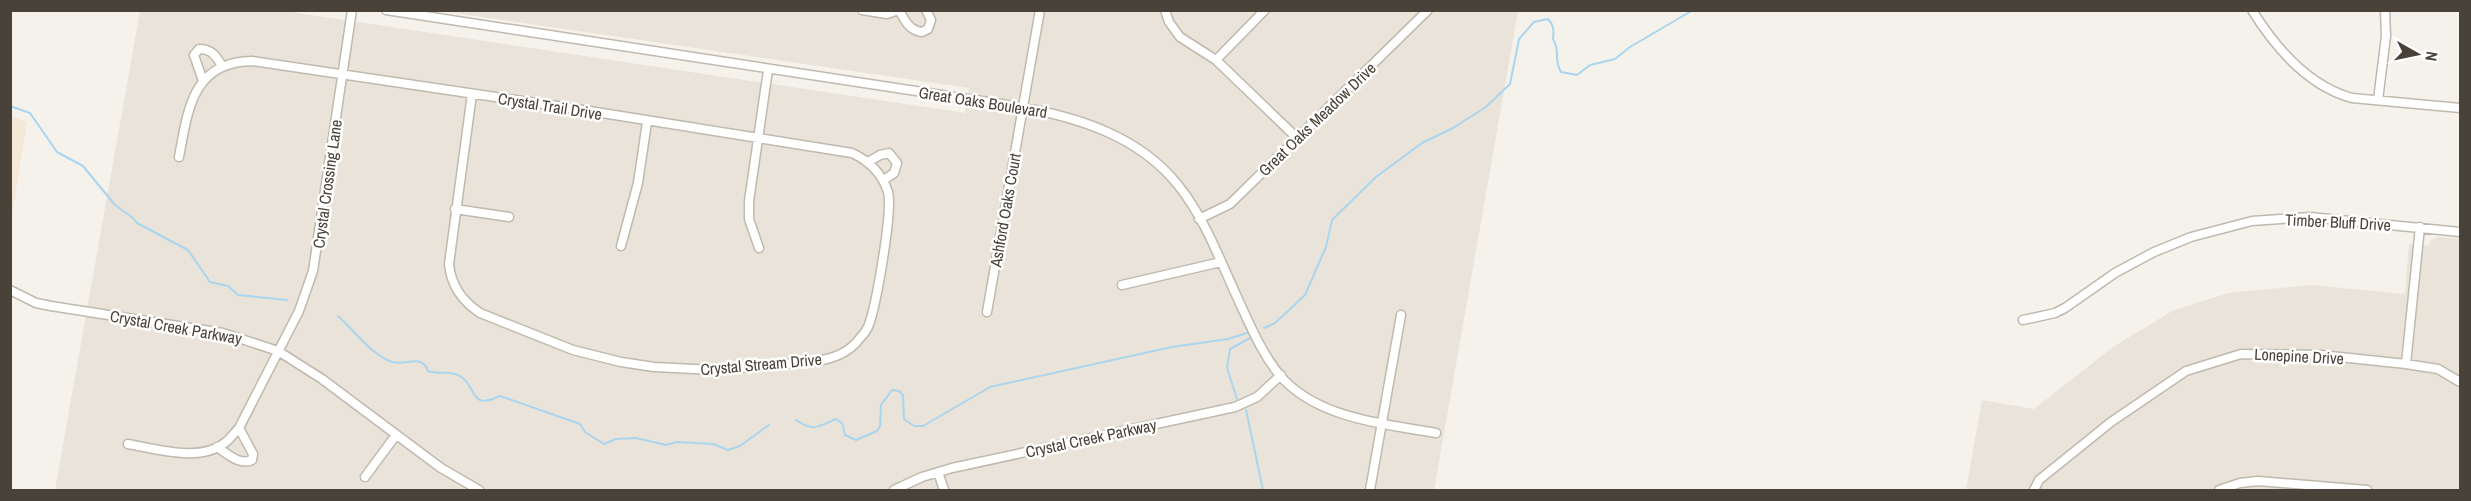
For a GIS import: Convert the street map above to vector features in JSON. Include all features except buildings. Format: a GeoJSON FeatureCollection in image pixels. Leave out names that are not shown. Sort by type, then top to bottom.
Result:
{"type":"FeatureCollection","features":[{"type":"Feature","properties":{"kind":"street","name":"Crystal Crossing Lane"},"geometry":{"type":"LineString","coordinates":[[239,428],[304,298],[313,272],[352,10]]}},
{"type":"Feature","properties":{"kind":"street","name":"Great Oaks Boulevard"},"geometry":{"type":"LineString","coordinates":[[386,10],[1076,118],[1113,134],[1150,157],[1178,185],[1199,219],[1268,359],[1281,375],[1303,393],[1329,409],[1382,424],[1436,433]]}},
{"type":"Feature","properties":{"kind":"street"},"geometry":{"type":"LineString","coordinates":[[862,10],[887,14],[899,10],[914,31],[922,32],[928,29],[931,20],[926,10]]}},
{"type":"Feature","properties":{"kind":"street","name":"Ashford Oaks Court"},"geometry":{"type":"LineString","coordinates":[[987,312],[1040,10]]}},
{"type":"Feature","properties":{"kind":"street"},"geometry":{"type":"LineString","coordinates":[[1165,10],[1169,22],[1180,37],[1216,60],[1298,138]]}},
{"type":"Feature","properties":{"kind":"street"},"geometry":{"type":"LineString","coordinates":[[1216,60],[1265,10]]}},
{"type":"Feature","properties":{"kind":"street","name":"Great Oaks Meadow Drive"},"geometry":{"type":"LineString","coordinates":[[1199,219],[1230,204],[1428,10]]}},
{"type":"Feature","properties":{"kind":"street"},"geometry":{"type":"LineString","coordinates":[[2252,10],[2280,51],[2313,78],[2338,94],[2460,108]]}},
{"type":"Feature","properties":{"kind":"street"},"geometry":{"type":"LineString","coordinates":[[2378,100],[2386,36],[2385,10]]}},
{"type":"Feature","properties":{"kind":"street"},"geometry":{"type":"LineString","coordinates":[[179,157],[191,101],[202,81],[222,66],[214,54],[208,50],[199,49],[194,55],[202,81]]}},
{"type":"Feature","properties":{"kind":"street","name":"Crystal Trail Drive"},"geometry":{"type":"LineString","coordinates":[[222,66],[232,62],[252,61],[758,137]]}},
{"type":"Feature","properties":{"kind":"street"},"geometry":{"type":"LineString","coordinates":[[759,249],[749,211],[768,70]]}},
{"type":"Feature","properties":{"kind":"street","name":"Crystal Stream Drive"},"geometry":{"type":"LineString","coordinates":[[472,94],[455,209],[450,276],[463,298],[480,313],[573,350],[604,358],[654,367],[714,370],[817,362],[834,358],[847,351],[868,328],[873,307],[889,216],[890,204],[884,180]]}},
{"type":"Feature","properties":{"kind":"street"},"geometry":{"type":"LineString","coordinates":[[621,246],[638,183],[647,122]]}},
{"type":"Feature","properties":{"kind":"street"},"geometry":{"type":"LineString","coordinates":[[758,137],[852,153],[868,162],[884,180],[894,173],[897,163],[889,153],[868,162]]}},
{"type":"Feature","properties":{"kind":"street"},"geometry":{"type":"LineString","coordinates":[[455,209],[509,217]]}},
{"type":"Feature","properties":{"kind":"street","name":"Timber Bluff Drive"},"geometry":{"type":"LineString","coordinates":[[2023,320],[2055,313],[2115,273],[2154,252],[2221,228],[2252,221],[2310,217],[2460,232]]}},
{"type":"Feature","properties":{"kind":"street"},"geometry":{"type":"LineString","coordinates":[[2406,364],[2420,227]]}},
{"type":"Feature","properties":{"kind":"street"},"geometry":{"type":"LineString","coordinates":[[1122,285],[1221,262]]}},
{"type":"Feature","properties":{"kind":"street","name":"Crystal Creek Parkway"},"geometry":{"type":"LineString","coordinates":[[10,290],[36,303],[223,333],[278,351],[322,379],[441,468],[479,490]]}},
{"type":"Feature","properties":{"kind":"street"},"geometry":{"type":"LineString","coordinates":[[1370,490],[1401,315]]}},
{"type":"Feature","properties":{"kind":"street","name":"Lonepine Drive"},"geometry":{"type":"LineString","coordinates":[[2034,490],[2039,480],[2111,422],[2186,371],[2241,354],[2321,355],[2406,364],[2438,369],[2460,382]]}},
{"type":"Feature","properties":{"kind":"street","name":"Crystal Creek Parkway"},"geometry":{"type":"LineString","coordinates":[[894,490],[938,472],[1235,407],[1257,398],[1281,375]]}},
{"type":"Feature","properties":{"kind":"street"},"geometry":{"type":"LineString","coordinates":[[128,444],[188,453],[217,447],[225,443],[239,428],[253,454],[252,460],[240,461],[217,447]]}},
{"type":"Feature","properties":{"kind":"street"},"geometry":{"type":"LineString","coordinates":[[365,477],[396,435]]}},
{"type":"Feature","properties":{"kind":"street"},"geometry":{"type":"LineString","coordinates":[[938,472],[944,490]]}},
{"type":"Feature","properties":{"kind":"street"},"geometry":{"type":"LineString","coordinates":[[2219,490],[2240,483],[2258,481],[2367,490]]}},
{"type":"Feature","properties":{"kind":"shaded area"},"geometry":{"type":"Polygon","coordinates":[[[140,11],[284,11],[965,113],[969,88],[441,11],[1518,11],[1434,490],[55,490],[140,11]]]}},
{"type":"Feature","properties":{"kind":"shaded area"},"geometry":{"type":"Polygon","coordinates":[[[10,116],[27,122],[11,221],[10,116]]]}},
{"type":"Feature","properties":{"kind":"shaded area"},"geometry":{"type":"Polygon","coordinates":[[[2438,237],[2460,239],[2460,490],[1966,490],[1982,400],[2034,409],[2113,347],[2172,311],[2228,293],[2311,285],[2405,294],[2409,244],[2429,246],[2431,240],[2438,237]]]}},
{"type":"Feature","properties":{"kind":"waterway"},"geometry":{"type":"LineString","coordinates":[[1264,328],[1275,323],[1305,295],[1326,247],[1332,220],[1376,177],[1422,143],[1453,128],[1486,107],[1510,84],[1519,39],[1534,22],[1548,19],[1550,21],[1561,72],[1577,75],[1590,65],[1615,59],[1630,47],[1693,10]]}},
{"type":"Feature","properties":{"kind":"waterway"},"geometry":{"type":"LineString","coordinates":[[10,106],[30,113],[57,152],[83,166],[115,205],[137,223],[188,250],[210,282],[228,286],[238,295],[287,300]]}},
{"type":"Feature","properties":{"kind":"waterway"},"geometry":{"type":"LineString","coordinates":[[338,316],[369,348],[392,362],[417,361],[422,363],[428,371],[456,374],[466,381],[478,399],[483,401],[500,396],[580,424],[585,432],[604,444],[616,439],[636,438],[666,445],[677,442],[713,444],[728,450],[740,446],[769,425]]}},
{"type":"Feature","properties":{"kind":"waterway"},"geometry":{"type":"LineString","coordinates":[[796,420],[807,426],[816,427],[836,419],[842,423],[845,435],[856,440],[877,431],[880,426],[881,405],[892,390],[899,391],[903,395],[904,419],[914,426],[923,426],[990,387],[1172,347],[1228,339],[1247,333]]}},
{"type":"Feature","properties":{"kind":"waterway"},"geometry":{"type":"LineString","coordinates":[[1237,399],[1227,368],[1230,349],[1250,338]]}},
{"type":"Feature","properties":{"kind":"waterway"},"geometry":{"type":"LineString","coordinates":[[1246,410],[1263,490]]}}]}
